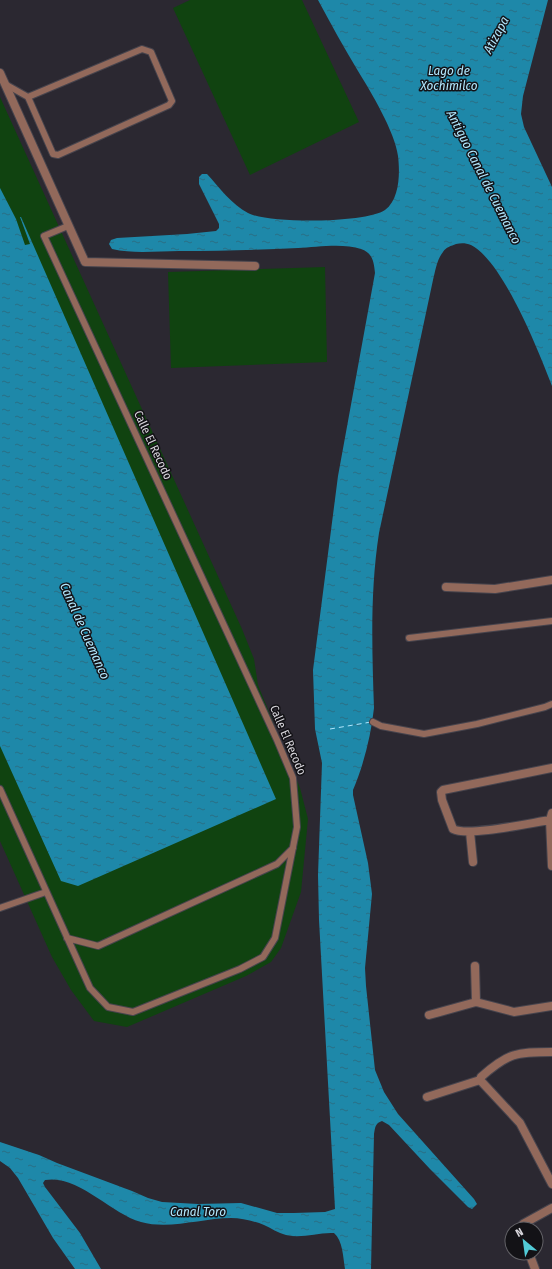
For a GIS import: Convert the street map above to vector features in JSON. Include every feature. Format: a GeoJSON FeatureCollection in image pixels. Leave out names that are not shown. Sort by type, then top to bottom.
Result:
{"type":"FeatureCollection","features":[{"type":"Feature","properties":{"kind":"street"},"geometry":{"type":"LineString","coordinates":[[0,73],[85,262],[255,266]]}},
{"type":"Feature","properties":{"kind":"street"},"geometry":{"type":"LineString","coordinates":[[446,588],[495,589],[552,580]]}},
{"type":"Feature","properties":{"kind":"street"},"geometry":{"type":"LineString","coordinates":[[552,768],[443,790],[441,792],[442,800],[453,829],[457,832],[470,832],[551,816],[552,866]]}},
{"type":"Feature","properties":{"kind":"street"},"geometry":{"type":"LineString","coordinates":[[470,832],[473,862]]}},
{"type":"Feature","properties":{"kind":"street"},"geometry":{"type":"LineString","coordinates":[[475,966],[476,1002]]}},
{"type":"Feature","properties":{"kind":"street"},"geometry":{"type":"LineString","coordinates":[[429,1015],[476,1002],[514,1012],[552,1006]]}},
{"type":"Feature","properties":{"kind":"street"},"geometry":{"type":"LineString","coordinates":[[427,1097],[480,1080],[481,1077],[504,1058],[523,1052],[552,1052]]}},
{"type":"Feature","properties":{"kind":"street"},"geometry":{"type":"LineString","coordinates":[[480,1080],[520,1124],[552,1184]]}},
{"type":"Feature","properties":{"kind":"street"},"geometry":{"type":"LineString","coordinates":[[532,1221],[552,1208]]}},
{"type":"Feature","properties":{"kind":"lane"},"geometry":{"type":"LineString","coordinates":[[5,84],[28,97],[53,154],[58,155],[168,105],[172,101],[151,52],[142,49],[28,97]]}},
{"type":"Feature","properties":{"kind":"lane","name":"Calle El Recodo"},"geometry":{"type":"LineString","coordinates":[[0,789],[90,988],[108,1007],[133,1012],[240,969],[264,957],[275,938],[297,827],[293,778],[277,740],[44,236],[68,226]]}},
{"type":"Feature","properties":{"kind":"lane"},"geometry":{"type":"LineString","coordinates":[[409,638],[552,621]]}},
{"type":"Feature","properties":{"kind":"lane"},"geometry":{"type":"LineString","coordinates":[[373,722],[380,726],[424,734],[476,724],[552,704]]}},
{"type":"Feature","properties":{"kind":"lane"},"geometry":{"type":"LineString","coordinates":[[67,938],[98,946],[277,864],[293,848]]}},
{"type":"Feature","properties":{"kind":"lane"},"geometry":{"type":"LineString","coordinates":[[0,908],[46,892]]}},
{"type":"Feature","properties":{"kind":"green space"},"geometry":{"type":"Polygon","coordinates":[[[190,0],[302,0],[359,122],[250,175],[173,8],[190,0]]]}},
{"type":"Feature","properties":{"kind":"green space"},"geometry":{"type":"Polygon","coordinates":[[[0,97],[242,629],[254,659],[258,685],[300,788],[308,819],[301,892],[281,948],[271,962],[246,976],[127,1027],[94,1021],[71,990],[52,957],[0,841],[0,97]]]}},
{"type":"Feature","properties":{"kind":"green space"},"geometry":{"type":"Polygon","coordinates":[[[325,267],[327,362],[171,368],[168,272],[325,267]]]}},
{"type":"Feature","properties":{"kind":"water","name":"Lago de Xochimilco"},"geometry":{"type":"Polygon","coordinates":[[[318,0],[548,0],[523,96],[521,114],[524,127],[552,187],[552,386],[519,309],[495,269],[483,254],[471,245],[458,244],[450,246],[446,249],[439,258],[436,266],[379,533],[373,599],[372,642],[374,708],[366,749],[353,790],[368,863],[372,894],[365,968],[375,1070],[384,1092],[398,1114],[477,1204],[472,1209],[468,1207],[389,1125],[382,1121],[377,1124],[374,1134],[371,1269],[345,1269],[341,1245],[334,1233],[292,1236],[280,1233],[256,1222],[235,1218],[220,1218],[163,1225],[141,1222],[118,1211],[82,1188],[57,1180],[45,1180],[43,1183],[45,1187],[80,1233],[101,1269],[75,1269],[53,1238],[18,1178],[10,1168],[0,1161],[0,1142],[39,1155],[148,1198],[162,1202],[198,1204],[241,1203],[277,1213],[325,1212],[335,1209],[319,920],[318,875],[322,763],[315,729],[313,670],[338,476],[375,273],[373,262],[368,253],[365,251],[347,246],[137,252],[112,249],[109,244],[111,240],[117,238],[216,231],[219,228],[219,224],[199,184],[199,177],[202,174],[207,174],[242,210],[259,217],[295,220],[339,220],[359,218],[375,214],[385,210],[390,205],[394,199],[399,177],[396,146],[376,101],[318,0]]]}},
{"type":"Feature","properties":{"kind":"water","name":"Canal de Cuemanco"},"geometry":{"type":"Polygon","coordinates":[[[0,188],[16,219],[25,245],[30,244],[21,217],[276,799],[78,886],[61,881],[0,746],[0,188]]]}},
{"type":"Feature","properties":{"kind":"ferry route"},"geometry":{"type":"LineString","coordinates":[[330,729],[371,722]]}},
{"type":"Feature","properties":{"kind":"water label","name":"Atizapa"},"geometry":{"type":"Point","coordinates":[496,35]}},
{"type":"Feature","properties":{"kind":"water label","name":"Antiguo Canal de Cuemanco"},"geometry":{"type":"Point","coordinates":[484,177]}},
{"type":"Feature","properties":{"kind":"water label","name":"Canal Toro"},"geometry":{"type":"Point","coordinates":[198,1211]}}]}
